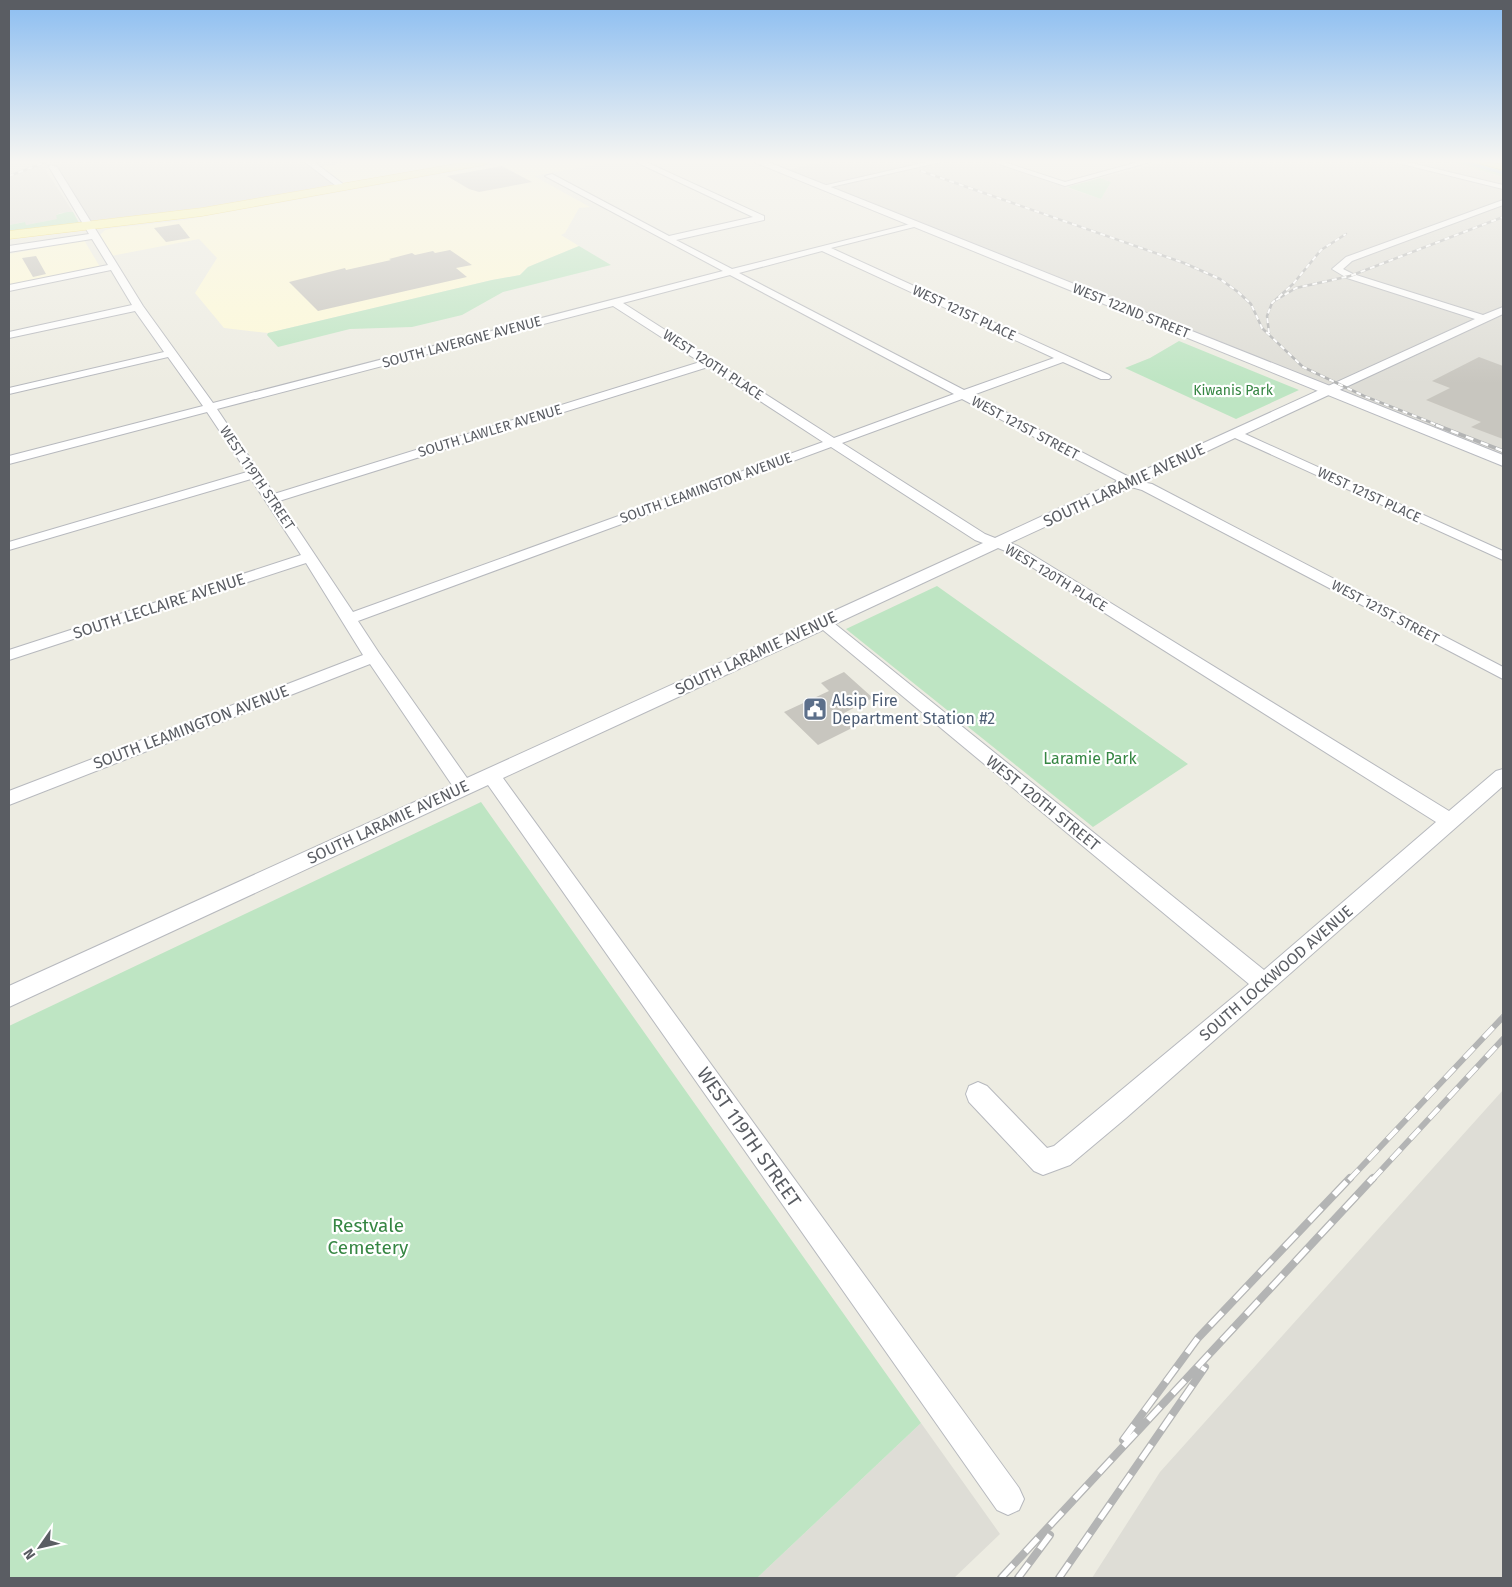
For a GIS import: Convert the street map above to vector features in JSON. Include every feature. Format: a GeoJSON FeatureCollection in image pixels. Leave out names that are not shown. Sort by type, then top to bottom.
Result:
{"type":"FeatureCollection","features":[{"type":"Feature","properties":{"kind":"main road"},"geometry":{"type":"LineString","coordinates":[[9,240],[37,236]]}},
{"type":"Feature","properties":{"kind":"street"},"geometry":{"type":"LineString","coordinates":[[9,249],[72,236]]}},
{"type":"Feature","properties":{"kind":"street","name":"WEST 119TH STREET"},"geometry":{"type":"LineString","coordinates":[[94,236],[138,307],[210,408],[310,557],[374,657],[464,787]]}},
{"type":"Feature","properties":{"kind":"street","name":"WEST 121ST STREET"},"geometry":{"type":"LineString","coordinates":[[660,236],[1129,482],[1147,487],[1503,674]]}},
{"type":"Feature","properties":{"kind":"street"},"geometry":{"type":"LineString","coordinates":[[667,240],[684,236]]}},
{"type":"Feature","properties":{"kind":"street","name":"SOUTH LAVERGNE AVENUE"},"geometry":{"type":"LineString","coordinates":[[9,460],[868,236]]}},
{"type":"Feature","properties":{"kind":"street","name":"WEST 122ND STREET"},"geometry":{"type":"LineString","coordinates":[[944,236],[1503,461]]}},
{"type":"Feature","properties":{"kind":"street"},"geometry":{"type":"LineString","coordinates":[[1411,236],[1349,259],[1337,269],[1350,276],[1484,319]]}},
{"type":"Feature","properties":{"kind":"street","name":"WEST 121ST PLACE"},"geometry":{"type":"LineString","coordinates":[[823,248],[1105,377]]}},
{"type":"Feature","properties":{"kind":"street"},"geometry":{"type":"LineString","coordinates":[[9,288],[113,267]]}},
{"type":"Feature","properties":{"kind":"street","name":"WEST 120TH PLACE"},"geometry":{"type":"LineString","coordinates":[[614,302],[980,537],[1013,549],[1449,821]]}},
{"type":"Feature","properties":{"kind":"street"},"geometry":{"type":"LineString","coordinates":[[9,335],[138,307]]}},
{"type":"Feature","properties":{"kind":"street","name":"SOUTH LARAMIE AVENUE"},"geometry":{"type":"LineString","coordinates":[[9,997],[1503,310]]}},
{"type":"Feature","properties":{"kind":"street"},"geometry":{"type":"LineString","coordinates":[[9,391],[172,353]]}},
{"type":"Feature","properties":{"kind":"street","name":"SOUTH LEAMINGTON AVENUE"},"geometry":{"type":"LineString","coordinates":[[349,619],[1063,358]]}},
{"type":"Feature","properties":{"kind":"street","name":"SOUTH LAWLER AVENUE"},"geometry":{"type":"LineString","coordinates":[[271,499],[709,363]]}},
{"type":"Feature","properties":{"kind":"street","name":"WEST 121ST PLACE"},"geometry":{"type":"LineString","coordinates":[[1235,434],[1503,556]]}},
{"type":"Feature","properties":{"kind":"street"},"geometry":{"type":"LineString","coordinates":[[9,546],[254,474]]}},
{"type":"Feature","properties":{"kind":"street","name":"SOUTH LECLAIRE AVENUE"},"geometry":{"type":"LineString","coordinates":[[9,654],[310,557]]}},
{"type":"Feature","properties":{"kind":"street","name":"WEST 120TH STREET"},"geometry":{"type":"LineString","coordinates":[[823,622],[1264,984]]}},
{"type":"Feature","properties":{"kind":"street","name":"SOUTH LEAMINGTON AVENUE"},"geometry":{"type":"LineString","coordinates":[[9,798],[374,657]]}},
{"type":"Feature","properties":{"kind":"street","name":"WEST 119TH STREET"},"geometry":{"type":"LineString","coordinates":[[490,776],[1008,1499]]}},
{"type":"Feature","properties":{"kind":"street","name":"SOUTH LOCKWOOD AVENUE"},"geometry":{"type":"LineString","coordinates":[[978,1094],[1043,1162],[1061,1156],[1264,984],[1449,821],[1503,776]]}},
{"type":"Feature","properties":{"kind":"shaded area"},"geometry":{"type":"Polygon","coordinates":[[[101,236],[563,236],[579,246],[528,267],[520,275],[268,333],[224,328],[195,293],[217,258],[199,239],[111,256],[101,236]]]}},
{"type":"Feature","properties":{"kind":"shaded area"},"geometry":{"type":"Polygon","coordinates":[[[951,236],[1503,236],[1503,457],[951,236]]]}},
{"type":"Feature","properties":{"kind":"shaded area"},"geometry":{"type":"Polygon","coordinates":[[[84,240],[100,267],[9,286],[9,254],[84,240]]]}},
{"type":"Feature","properties":{"kind":"shaded area"},"geometry":{"type":"Polygon","coordinates":[[[1503,1090],[1503,1578],[1092,1578],[1160,1472],[1503,1090]]]}},
{"type":"Feature","properties":{"kind":"shaded area"},"geometry":{"type":"Polygon","coordinates":[[[921,1423],[1000,1534],[954,1578],[757,1578],[921,1423]]]}},
{"type":"Feature","properties":{"kind":"green space"},"geometry":{"type":"Polygon","coordinates":[[[579,246],[611,265],[503,292],[462,315],[412,327],[350,329],[278,347],[267,335],[268,333],[520,275],[528,267],[579,246]]]}},
{"type":"Feature","properties":{"kind":"green space","name":"Kiwanis Park"},"geometry":{"type":"Polygon","coordinates":[[[1179,341],[1299,390],[1236,419],[1125,368],[1150,358],[1179,341]]]}},
{"type":"Feature","properties":{"kind":"green space","name":"Laramie Park"},"geometry":{"type":"Polygon","coordinates":[[[937,586],[1188,764],[1093,827],[846,629],[937,586]]]}},
{"type":"Feature","properties":{"kind":"green space","name":"Restvale Cemetery"},"geometry":{"type":"Polygon","coordinates":[[[481,802],[921,1423],[757,1578],[9,1578],[9,1026],[481,802]]]}},
{"type":"Feature","properties":{"kind":"building"},"geometry":{"type":"Polygon","coordinates":[[[161,236],[188,236],[190,238],[166,242],[161,236]]]}},
{"type":"Feature","properties":{"kind":"building"},"geometry":{"type":"Polygon","coordinates":[[[450,250],[472,265],[456,268],[467,277],[318,311],[289,282],[345,268],[346,270],[391,260],[389,259],[412,253],[415,255],[450,250]]]}},
{"type":"Feature","properties":{"kind":"building"},"geometry":{"type":"Polygon","coordinates":[[[36,256],[46,274],[33,277],[22,258],[36,256]]]}},
{"type":"Feature","properties":{"kind":"building"},"geometry":{"type":"Polygon","coordinates":[[[1479,357],[1503,366],[1503,439],[1471,427],[1481,422],[1426,400],[1450,388],[1432,381],[1479,357]]]}},
{"type":"Feature","properties":{"kind":"building","name":"Alsip Fire Department Station #2"},"geometry":{"type":"Polygon","coordinates":[[[844,672],[873,698],[844,713],[858,725],[818,745],[784,712],[829,691],[821,683],[844,672]]]}},
{"type":"Feature","properties":{"kind":"railway"},"geometry":{"type":"LineString","coordinates":[[1107,236],[1184,263],[1220,279],[1251,304],[1262,328],[1303,367],[1364,396],[1440,426]]}},
{"type":"Feature","properties":{"kind":"railway"},"geometry":{"type":"LineString","coordinates":[[1269,333],[1267,316],[1272,303],[1293,284],[1321,250],[1343,236]]}},
{"type":"Feature","properties":{"kind":"railway"},"geometry":{"type":"LineString","coordinates":[[1276,300],[1296,288],[1350,276],[1454,236]]}},
{"type":"Feature","properties":{"kind":"railway"},"geometry":{"type":"LineString","coordinates":[[1436,425],[1503,451]]}},
{"type":"Feature","properties":{"kind":"railway"},"geometry":{"type":"LineString","coordinates":[[1349,1180],[1503,1017]]}},
{"type":"Feature","properties":{"kind":"railway"},"geometry":{"type":"LineString","coordinates":[[1372,1180],[1503,1039]]}},
{"type":"Feature","properties":{"kind":"railway"},"geometry":{"type":"LineString","coordinates":[[1123,1440],[1198,1338],[1350,1178]]}},
{"type":"Feature","properties":{"kind":"railway"},"geometry":{"type":"LineString","coordinates":[[1001,1578],[1373,1178]]}},
{"type":"Feature","properties":{"kind":"railway"},"geometry":{"type":"LineString","coordinates":[[1059,1578],[1205,1367]]}},
{"type":"Feature","properties":{"kind":"railway"},"geometry":{"type":"LineString","coordinates":[[1018,1578],[1050,1535]]}},
{"type":"Feature","properties":{"kind":"place","name":"Alsip Fire Department Station #2"},"geometry":{"type":"Point","coordinates":[815,709]}}]}
